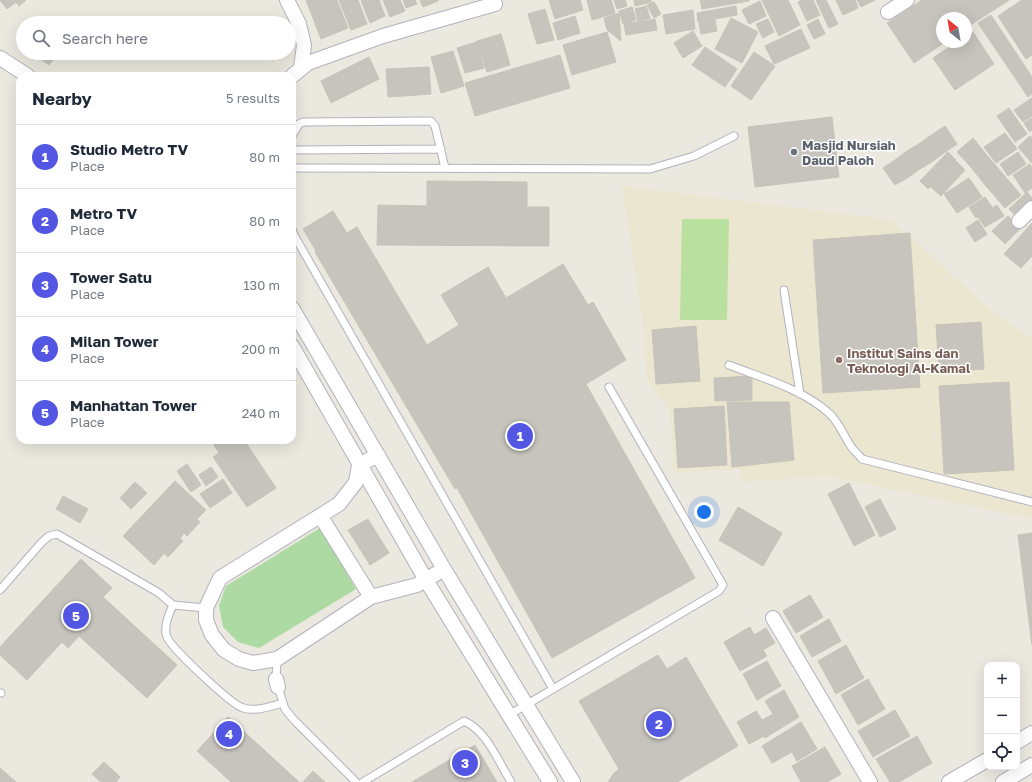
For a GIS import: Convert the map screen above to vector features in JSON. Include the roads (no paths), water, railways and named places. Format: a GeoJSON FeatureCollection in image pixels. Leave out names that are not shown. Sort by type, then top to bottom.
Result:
{"type":"FeatureCollection","features":[{"type":"Feature","properties":{"kind":"street"},"geometry":{"type":"LineString","coordinates":[[287,0],[295,16]]}},
{"type":"Feature","properties":{"kind":"street"},"geometry":{"type":"LineString","coordinates":[[888,12],[907,0]]}},
{"type":"Feature","properties":{"kind":"street"},"geometry":{"type":"LineString","coordinates":[[296,72],[316,60],[383,36],[495,4]]}},
{"type":"Feature","properties":{"kind":"street"},"geometry":{"type":"LineString","coordinates":[[296,18],[304,45],[296,72]]}},
{"type":"Feature","properties":{"kind":"street"},"geometry":{"type":"LineString","coordinates":[[0,58],[22,72]]}},
{"type":"Feature","properties":{"kind":"street"},"geometry":{"type":"LineString","coordinates":[[1019,221],[1032,208]]}},
{"type":"Feature","properties":{"kind":"street"},"geometry":{"type":"LineString","coordinates":[[296,315],[444,569],[573,782]]}},
{"type":"Feature","properties":{"kind":"street"},"geometry":{"type":"LineString","coordinates":[[296,353],[359,466],[426,580],[550,782]]}},
{"type":"Feature","properties":{"kind":"street"},"geometry":{"type":"LineString","coordinates":[[378,455],[359,466],[356,482],[339,504],[321,517],[220,578],[206,608],[206,620],[212,635],[224,650],[239,659],[253,663],[277,659],[371,597],[417,585],[444,569]]}},
{"type":"Feature","properties":{"kind":"street"},"geometry":{"type":"LineString","coordinates":[[321,517],[371,597]]}},
{"type":"Feature","properties":{"kind":"street"},"geometry":{"type":"LineString","coordinates":[[772,618],[870,782]]}},
{"type":"Feature","properties":{"kind":"street"},"geometry":{"type":"LineString","coordinates":[[1020,740],[1032,733]]}},
{"type":"Feature","properties":{"kind":"street"},"geometry":{"type":"LineString","coordinates":[[949,782],[984,762]]}},
{"type":"Feature","properties":{"kind":"street"},"geometry":{"type":"LineString","coordinates":[[1003,782],[1032,765]]}},
{"type":"Feature","properties":{"kind":"lane"},"geometry":{"type":"LineString","coordinates":[[296,129],[299,124],[303,122],[431,121],[435,126],[445,168]]}},
{"type":"Feature","properties":{"kind":"lane"},"geometry":{"type":"LineString","coordinates":[[296,168],[650,169],[694,156],[734,136]]}},
{"type":"Feature","properties":{"kind":"lane"},"geometry":{"type":"LineString","coordinates":[[296,150],[440,149]]}},
{"type":"Feature","properties":{"kind":"lane"},"geometry":{"type":"LineString","coordinates":[[296,239],[553,689]]}},
{"type":"Feature","properties":{"kind":"lane"},"geometry":{"type":"LineString","coordinates":[[784,290],[800,394]]}},
{"type":"Feature","properties":{"kind":"lane"},"geometry":{"type":"LineString","coordinates":[[728,365],[800,394],[830,414],[840,427],[850,446],[862,458],[1032,502]]}},
{"type":"Feature","properties":{"kind":"lane"},"geometry":{"type":"LineString","coordinates":[[509,715],[719,591],[723,585],[609,387]]}},
{"type":"Feature","properties":{"kind":"lane"},"geometry":{"type":"LineString","coordinates":[[0,590],[48,536],[57,534],[158,593],[173,605],[206,608]]}},
{"type":"Feature","properties":{"kind":"lane"},"geometry":{"type":"LineString","coordinates":[[173,605],[167,618],[167,637],[182,657],[241,708],[258,709],[283,703]]}},
{"type":"Feature","properties":{"kind":"lane"},"geometry":{"type":"LineString","coordinates":[[277,659],[277,683],[285,709],[294,720],[356,782]]}},
{"type":"Feature","properties":{"kind":"lane"},"geometry":{"type":"LineString","coordinates":[[362,782],[464,721],[472,724],[482,733],[510,782]]}},
{"type":"Feature","properties":{"kind":"place","name":"Masjid Nursiah Daud Paloh"},"geometry":{"type":"Point","coordinates":[794,152]}},
{"type":"Feature","properties":{"kind":"place","name":"Institut Sains dan Teknologi Al-Kamal"},"geometry":{"type":"Point","coordinates":[839,360]}},
{"type":"Feature","properties":{"kind":"place","name":"Studio Metro TV"},"geometry":{"type":"Point","coordinates":[520,436]}},
{"type":"Feature","properties":{"kind":"place","name":"Manhattan Tower"},"geometry":{"type":"Point","coordinates":[76,616]}},
{"type":"Feature","properties":{"kind":"place","name":"Metro TV"},"geometry":{"type":"Point","coordinates":[659,724]}},
{"type":"Feature","properties":{"kind":"place","name":"Milan Tower"},"geometry":{"type":"Point","coordinates":[229,734]}},
{"type":"Feature","properties":{"kind":"place","name":"Tower Satu"},"geometry":{"type":"Point","coordinates":[465,763]}}]}
